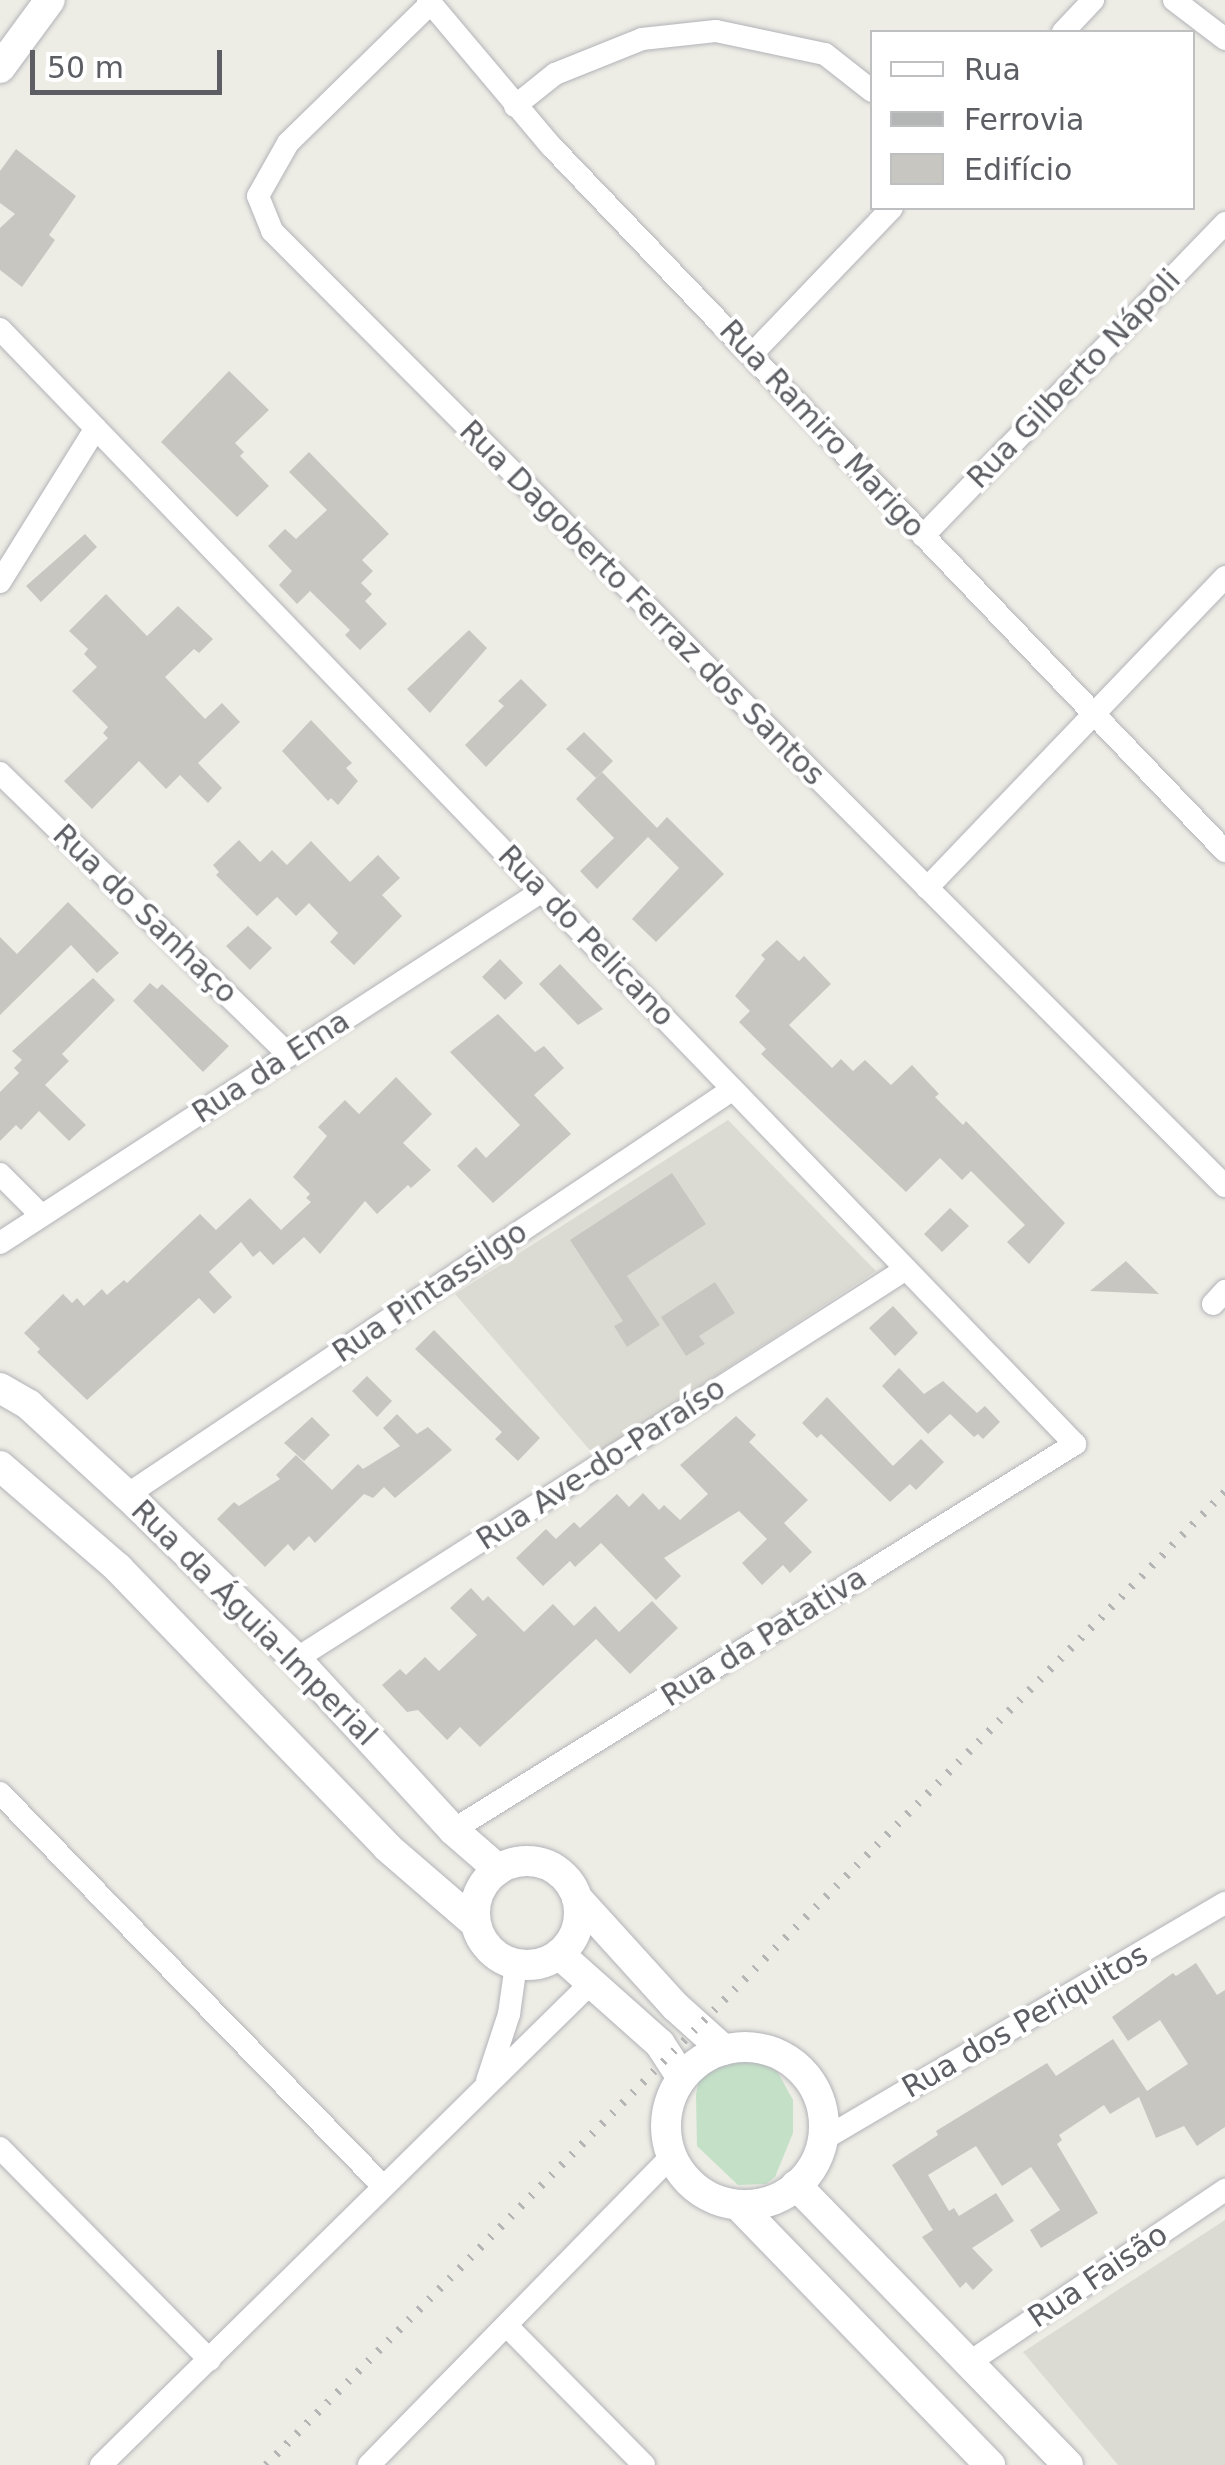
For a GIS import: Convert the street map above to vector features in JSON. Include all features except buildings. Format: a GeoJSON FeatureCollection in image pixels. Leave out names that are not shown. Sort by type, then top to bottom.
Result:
{"type":"FeatureCollection","features":[{"type":"Feature","properties":{"kind":"street"},"geometry":{"type":"LineString","coordinates":[[0,68],[50,0]]}},
{"type":"Feature","properties":{"kind":"street"},"geometry":{"type":"LineString","coordinates":[[1065,30],[1092,0]]}},
{"type":"Feature","properties":{"kind":"street"},"geometry":{"type":"LineString","coordinates":[[1174,0],[1225,39]]}},
{"type":"Feature","properties":{"kind":"street","name":"Rua Ramiro Marigo"},"geometry":{"type":"LineString","coordinates":[[430,2],[515,106],[1225,851]]}},
{"type":"Feature","properties":{"kind":"street","name":"Rua Dagoberto Ferraz dos Santos"},"geometry":{"type":"LineString","coordinates":[[430,2],[288,144],[258,196],[272,231],[1225,1186]]}},
{"type":"Feature","properties":{"kind":"street"},"geometry":{"type":"LineString","coordinates":[[515,106],[554,74],[642,39],[716,32],[824,54],[870,89]]}},
{"type":"Feature","properties":{"kind":"street"},"geometry":{"type":"LineString","coordinates":[[752,354],[890,210]]}},
{"type":"Feature","properties":{"kind":"street","name":"Rua Gilberto Nápoli"},"geometry":{"type":"LineString","coordinates":[[923,536],[1225,223]]}},
{"type":"Feature","properties":{"kind":"street","name":"Rua do Pelicano"},"geometry":{"type":"LineString","coordinates":[[0,329],[1075,1444]]}},
{"type":"Feature","properties":{"kind":"street"},"geometry":{"type":"LineString","coordinates":[[0,582],[96,428]]}},
{"type":"Feature","properties":{"kind":"street"},"geometry":{"type":"LineString","coordinates":[[927,888],[1225,577]]}},
{"type":"Feature","properties":{"kind":"street","name":"Rua do Sanhaço"},"geometry":{"type":"LineString","coordinates":[[0,773],[289,1055]]}},
{"type":"Feature","properties":{"kind":"street","name":"Rua da Ema"},"geometry":{"type":"LineString","coordinates":[[0,1244],[542,891]]}},
{"type":"Feature","properties":{"kind":"street","name":"Rua Pintassilgo"},"geometry":{"type":"LineString","coordinates":[[127,1495],[733,1089]]}},
{"type":"Feature","properties":{"kind":"street"},"geometry":{"type":"LineString","coordinates":[[0,1174],[41,1215]]}},
{"type":"Feature","properties":{"kind":"street","name":"Rua Ave-do-Paraíso"},"geometry":{"type":"LineString","coordinates":[[296,1659],[906,1269]]}},
{"type":"Feature","properties":{"kind":"street","name":"Rua da Águia-Imperial"},"geometry":{"type":"LineString","coordinates":[[0,1388],[29,1406],[127,1495],[296,1659],[453,1830],[498,1870]]}},
{"type":"Feature","properties":{"kind":"street","name":"Rua da Patativa"},"geometry":{"type":"LineString","coordinates":[[453,1830],[1075,1444]]}},
{"type":"Feature","properties":{"kind":"street","name":"Rua da Águia-Imperial"},"geometry":{"type":"LineString","coordinates":[[0,1466],[118,1568],[387,1847],[475,1923]]}},
{"type":"Feature","properties":{"kind":"street"},"geometry":{"type":"LineString","coordinates":[[0,1793],[384,2186]]}},
{"type":"Feature","properties":{"kind":"street"},"geometry":{"type":"LineString","coordinates":[[577,1898],[576,1928],[559,1954],[531,1965],[516,1964],[489,1950],[475,1923],[478,1893],[498,1870],[529,1860],[559,1871],[577,1898],[676,2006],[724,2050]]}},
{"type":"Feature","properties":{"kind":"street","name":"Rua dos Periquitos"},"geometry":{"type":"LineString","coordinates":[[824,2140],[1223,1909]]}},
{"type":"Feature","properties":{"kind":"street"},"geometry":{"type":"LineString","coordinates":[[559,1954],[660,2044],[682,2078]]}},
{"type":"Feature","properties":{"kind":"street"},"geometry":{"type":"LineString","coordinates":[[486,2084],[509,2014],[516,1964]]}},
{"type":"Feature","properties":{"kind":"street"},"geometry":{"type":"LineString","coordinates":[[101,2465],[590,1984]]}},
{"type":"Feature","properties":{"kind":"street"},"geometry":{"type":"LineString","coordinates":[[739,2206],[776,2200],[796,2186],[818,2159],[824,2140],[820,2100],[799,2067],[764,2050],[724,2050],[700,2061],[682,2078],[670,2102],[666,2126],[672,2156],[695,2189],[739,2206],[990,2465]]}},
{"type":"Feature","properties":{"kind":"street"},"geometry":{"type":"LineString","coordinates":[[0,2148],[210,2360]]}},
{"type":"Feature","properties":{"kind":"street"},"geometry":{"type":"LineString","coordinates":[[369,2465],[672,2156]]}},
{"type":"Feature","properties":{"kind":"street"},"geometry":{"type":"LineString","coordinates":[[796,2186],[1068,2465]]}},
{"type":"Feature","properties":{"kind":"street","name":"Rua Faisão"},"geometry":{"type":"LineString","coordinates":[[970,2362],[1225,2190]]}},
{"type":"Feature","properties":{"kind":"street"},"geometry":{"type":"LineString","coordinates":[[507,2326],[644,2465]]}},
{"type":"Feature","properties":{"kind":"shaded area"},"geometry":{"type":"Polygon","coordinates":[[[728,1120],[876,1271],[594,1455],[455,1294],[728,1120]]]}},
{"type":"Feature","properties":{"kind":"shaded area"},"geometry":{"type":"Polygon","coordinates":[[[1225,2220],[1225,2465],[1118,2465],[1023,2352],[1225,2220]]]}},
{"type":"Feature","properties":{"kind":"green space"},"geometry":{"type":"Polygon","coordinates":[[[751,2058],[777,2071],[793,2100],[793,2133],[775,2177],[766,2184],[738,2185],[697,2146],[696,2095],[700,2073],[751,2058]]]}},
{"type":"Feature","properties":{"kind":"railway"},"geometry":{"type":"LineString","coordinates":[[266,2465],[1225,1492]]}}]}
